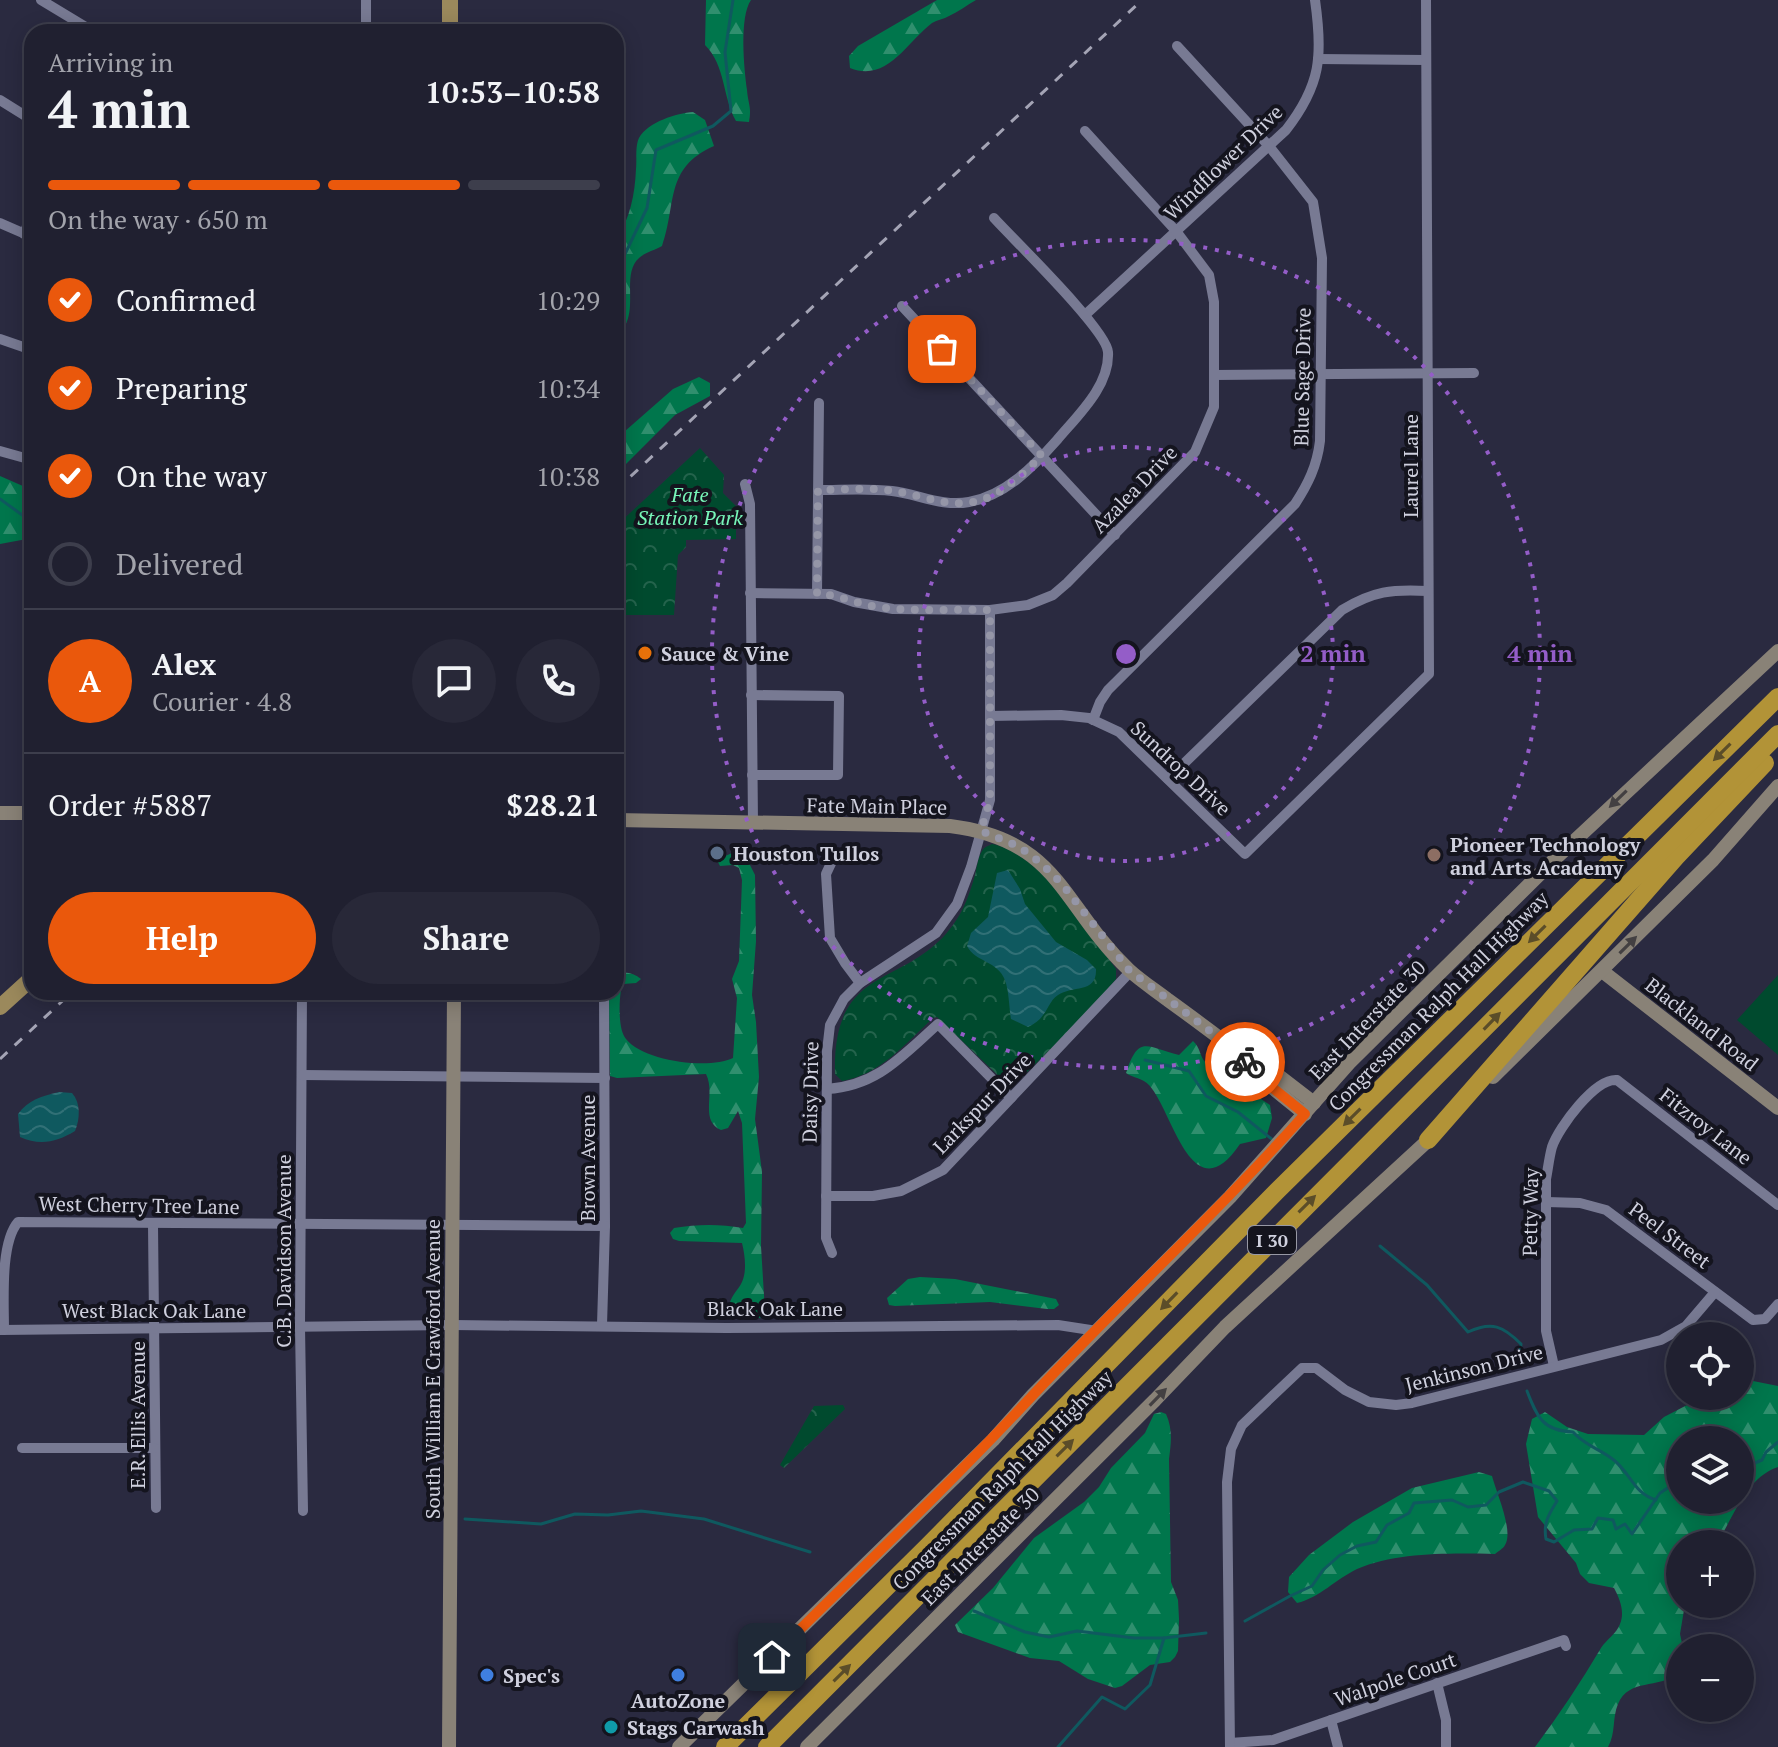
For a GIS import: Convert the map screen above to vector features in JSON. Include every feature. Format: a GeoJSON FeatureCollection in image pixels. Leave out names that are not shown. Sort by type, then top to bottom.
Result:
{"type":"FeatureCollection","features":[{"type":"Feature","properties":{"kind":"highway","name":"Congressman Ralph Hall Highway"},"geometry":{"type":"LineString","coordinates":[[725,1747],[938,1536],[1277,1191],[1778,697]]}},
{"type":"Feature","properties":{"kind":"highway","name":"Congressman Ralph Hall Highway"},"geometry":{"type":"LineString","coordinates":[[767,1747],[1778,734]]}},
{"type":"Feature","properties":{"kind":"highway"},"geometry":{"type":"LineString","coordinates":[[1428,1140],[1676,857],[1778,750]]}},
{"type":"Feature","properties":{"kind":"main road"},"geometry":{"type":"LineString","coordinates":[[450,0],[450,24]]}},
{"type":"Feature","properties":{"kind":"main road","name":"East Interstate 30"},"geometry":{"type":"LineString","coordinates":[[679,1747],[975,1458],[1230,1197],[1349,1063],[1653,765],[1738,691],[1778,651]]}},
{"type":"Feature","properties":{"kind":"main road","name":"East Interstate 30"},"geometry":{"type":"LineString","coordinates":[[807,1747],[1225,1327],[1428,1140],[1602,971],[1713,860],[1778,786]]}},
{"type":"Feature","properties":{"kind":"main road"},"geometry":{"type":"LineString","coordinates":[[0,813],[24,813]]}},
{"type":"Feature","properties":{"kind":"main road","name":"Fate Main Place"},"geometry":{"type":"LineString","coordinates":[[624,820],[950,826],[981,831],[1018,846],[1062,884],[1131,971],[1242,1055],[1257,1059],[1310,1109]]}},
{"type":"Feature","properties":{"kind":"main road","name":"Blackland Road"},"geometry":{"type":"LineString","coordinates":[[1602,971],[1778,1108]]}},
{"type":"Feature","properties":{"kind":"main road"},"geometry":{"type":"LineString","coordinates":[[0,1007],[24,985]]}},
{"type":"Feature","properties":{"kind":"main road","name":"South William E Crawford Avenue"},"geometry":{"type":"LineString","coordinates":[[449,1747],[454,1000]]}},
{"type":"Feature","properties":{"kind":"street"},"geometry":{"type":"LineString","coordinates":[[41,0],[81,24]]}},
{"type":"Feature","properties":{"kind":"street"},"geometry":{"type":"LineString","coordinates":[[366,0],[366,24]]}},
{"type":"Feature","properties":{"kind":"street","name":"Windflower Drive"},"geometry":{"type":"LineString","coordinates":[[1085,315],[1286,130],[1303,108],[1314,86],[1318,59],[1315,0]]}},
{"type":"Feature","properties":{"kind":"street","name":"Laurel Lane"},"geometry":{"type":"LineString","coordinates":[[1245,854],[1429,674],[1426,0]]}},
{"type":"Feature","properties":{"kind":"street","name":"Blue Sage Drive"},"geometry":{"type":"LineString","coordinates":[[1093,720],[1108,690],[1295,504],[1310,481],[1318,459],[1322,258],[1313,202],[1269,146],[1177,46]]}},
{"type":"Feature","properties":{"kind":"street"},"geometry":{"type":"LineString","coordinates":[[1318,59],[1426,60]]}},
{"type":"Feature","properties":{"kind":"street"},"geometry":{"type":"LineString","coordinates":[[0,100],[24,115]]}},
{"type":"Feature","properties":{"kind":"street","name":"Azalea Drive"},"geometry":{"type":"LineString","coordinates":[[750,593],[831,594],[893,609],[990,610],[1028,605],[1053,595],[1195,452],[1214,407],[1214,302],[1209,275],[1176,231],[1085,131]]}},
{"type":"Feature","properties":{"kind":"street"},"geometry":{"type":"LineString","coordinates":[[818,490],[894,491],[943,503],[966,503],[987,498],[1011,483],[1042,456],[1096,392],[1105,369],[1108,352],[1105,344],[1085,315],[994,218]]}},
{"type":"Feature","properties":{"kind":"street"},"geometry":{"type":"LineString","coordinates":[[0,223],[24,233]]}},
{"type":"Feature","properties":{"kind":"street"},"geometry":{"type":"LineString","coordinates":[[902,306],[1115,535]]}},
{"type":"Feature","properties":{"kind":"street"},"geometry":{"type":"LineString","coordinates":[[0,339],[24,347]]}},
{"type":"Feature","properties":{"kind":"street"},"geometry":{"type":"LineString","coordinates":[[1214,375],[1474,373]]}},
{"type":"Feature","properties":{"kind":"street"},"geometry":{"type":"LineString","coordinates":[[817,594],[819,403]]}},
{"type":"Feature","properties":{"kind":"street"},"geometry":{"type":"LineString","coordinates":[[0,451],[24,458]]}},
{"type":"Feature","properties":{"kind":"street"},"geometry":{"type":"LineString","coordinates":[[745,484],[750,504],[753,824]]}},
{"type":"Feature","properties":{"kind":"street"},"geometry":{"type":"LineString","coordinates":[[1168,779],[1342,610],[1364,597],[1386,591],[1428,591]]}},
{"type":"Feature","properties":{"kind":"street","name":"Daisy Drive"},"geometry":{"type":"LineString","coordinates":[[832,1253],[826,1238],[830,1025],[844,999],[860,983],[936,933],[957,904],[990,800],[990,610]]}},
{"type":"Feature","properties":{"kind":"street"},"geometry":{"type":"LineString","coordinates":[[751,695],[839,696],[838,775],[752,775]]}},
{"type":"Feature","properties":{"kind":"street","name":"Sundrop Drive"},"geometry":{"type":"LineString","coordinates":[[990,716],[1061,715],[1093,720],[1119,732],[1245,854]]}},
{"type":"Feature","properties":{"kind":"street"},"geometry":{"type":"LineString","coordinates":[[834,857],[826,874],[830,938],[860,983]]}},
{"type":"Feature","properties":{"kind":"street","name":"Larkspur Drive"},"geometry":{"type":"LineString","coordinates":[[826,1196],[873,1196],[901,1191],[943,1170],[1131,971]]}},
{"type":"Feature","properties":{"kind":"street","name":"C.B. Davidson Avenue"},"geometry":{"type":"LineString","coordinates":[[302,1000],[300,1327],[303,1511]]}},
{"type":"Feature","properties":{"kind":"street","name":"Brown Avenue"},"geometry":{"type":"LineString","coordinates":[[602,1325],[604,1000]]}},
{"type":"Feature","properties":{"kind":"street"},"geometry":{"type":"LineString","coordinates":[[827,1089],[849,1087],[883,1072],[938,1024],[1011,1098]]}},
{"type":"Feature","properties":{"kind":"street"},"geometry":{"type":"LineString","coordinates":[[302,1075],[605,1078]]}},
{"type":"Feature","properties":{"kind":"street","name":"Petty Way"},"geometry":{"type":"LineString","coordinates":[[1554,1366],[1546,1331],[1549,1159],[1556,1138],[1591,1093],[1609,1080]]}},
{"type":"Feature","properties":{"kind":"street","name":"Fitzroy Lane"},"geometry":{"type":"LineString","coordinates":[[1609,1080],[1617,1080],[1778,1205]]}},
{"type":"Feature","properties":{"kind":"street","name":"Peel Street"},"geometry":{"type":"LineString","coordinates":[[1547,1202],[1580,1203],[1606,1210],[1749,1318],[1761,1321],[1778,1304]]}},
{"type":"Feature","properties":{"kind":"street","name":"West Cherry Tree Lane"},"geometry":{"type":"LineString","coordinates":[[2,1330],[5,1248],[11,1229],[18,1222],[605,1226]]}},
{"type":"Feature","properties":{"kind":"street","name":"E.R. Ellis Avenue"},"geometry":{"type":"LineString","coordinates":[[153,1225],[156,1508]]}},
{"type":"Feature","properties":{"kind":"street","name":"Jenkinson Drive"},"geometry":{"type":"LineString","coordinates":[[1230,1745],[1227,1482],[1231,1449],[1242,1425],[1296,1371],[1310,1366],[1322,1371],[1357,1397],[1381,1405],[1396,1405],[1661,1340],[1686,1326],[1715,1292]]}},
{"type":"Feature","properties":{"kind":"street","name":"Black Oak Lane"},"geometry":{"type":"LineString","coordinates":[[453,1325],[726,1328],[1058,1325],[1097,1331]]}},
{"type":"Feature","properties":{"kind":"street","name":"West Black Oak Lane"},"geometry":{"type":"LineString","coordinates":[[2,1330],[453,1325]]}},
{"type":"Feature","properties":{"kind":"street"},"geometry":{"type":"LineString","coordinates":[[22,1448],[154,1448]]}},
{"type":"Feature","properties":{"kind":"street","name":"Walpole Court"},"geometry":{"type":"LineString","coordinates":[[1230,1745],[1273,1740],[1564,1640],[1566,1646]]}},
{"type":"Feature","properties":{"kind":"street"},"geometry":{"type":"LineString","coordinates":[[1437,1683],[1446,1720],[1446,1747]]}},
{"type":"Feature","properties":{"kind":"street"},"geometry":{"type":"LineString","coordinates":[[1331,1720],[1338,1747]]}},
{"type":"Feature","properties":{"kind":"green space"},"geometry":{"type":"Polygon","coordinates":[[[706,0],[751,0],[745,18],[743,44],[749,122],[736,121],[717,62],[705,45],[706,0]]]}},
{"type":"Feature","properties":{"kind":"green space"},"geometry":{"type":"Polygon","coordinates":[[[937,0],[976,0],[932,23],[886,65],[863,71],[850,68],[849,56],[858,46],[937,0]]]}},
{"type":"Feature","properties":{"kind":"green space"},"geometry":{"type":"Polygon","coordinates":[[[693,112],[705,120],[714,146],[698,155],[680,176],[662,246],[641,256],[633,266],[630,307],[624,327],[624,226],[633,197],[638,141],[649,127],[679,114],[693,112]]]}},
{"type":"Feature","properties":{"kind":"green space"},"geometry":{"type":"Polygon","coordinates":[[[699,377],[710,383],[710,396],[675,415],[624,466],[624,432],[673,389],[699,377]]]}},
{"type":"Feature","properties":{"kind":"green space","name":"Fate Station Park"},"geometry":{"type":"Polygon","coordinates":[[[700,448],[724,475],[723,493],[736,506],[736,539],[686,540],[686,547],[678,555],[674,615],[624,615],[624,519],[700,448]]]}},
{"type":"Feature","properties":{"kind":"green space"},"geometry":{"type":"Polygon","coordinates":[[[0,476],[24,486],[24,540],[0,544],[0,476]]]}},
{"type":"Feature","properties":{"kind":"green space"},"geometry":{"type":"Polygon","coordinates":[[[992,844],[1010,850],[1045,877],[1116,969],[1116,979],[1088,1012],[1015,1084],[1007,1084],[937,1017],[880,1065],[856,1078],[842,1081],[835,1074],[837,1038],[846,1012],[859,994],[914,960],[953,925],[969,895],[981,853],[992,844]]]}},
{"type":"Feature","properties":{"kind":"green space"},"geometry":{"type":"Polygon","coordinates":[[[734,852],[746,857],[755,875],[756,941],[752,995],[759,1077],[755,1119],[762,1172],[761,1246],[765,1312],[762,1318],[717,1318],[712,1314],[729,1305],[742,1282],[745,1263],[742,1243],[679,1241],[673,1239],[670,1233],[674,1228],[709,1225],[743,1228],[746,1223],[742,1123],[738,1111],[728,1128],[721,1130],[714,1126],[709,1113],[706,1074],[610,1076],[609,1000],[620,1000],[623,1035],[634,1047],[661,1058],[693,1063],[722,1062],[733,1058],[737,998],[732,979],[739,961],[742,880],[739,868],[720,866],[717,860],[734,852]]]}},
{"type":"Feature","properties":{"kind":"green space"},"geometry":{"type":"Polygon","coordinates":[[[624,973],[641,979],[636,983],[624,984],[624,973]]]}},
{"type":"Feature","properties":{"kind":"green space"},"geometry":{"type":"Polygon","coordinates":[[[1778,975],[1778,1055],[1737,1020],[1778,975]]]}},
{"type":"Feature","properties":{"kind":"green space"},"geometry":{"type":"Polygon","coordinates":[[[1193,1041],[1206,1063],[1270,1105],[1272,1118],[1266,1138],[1240,1144],[1223,1163],[1209,1168],[1196,1163],[1186,1151],[1149,1085],[1126,1073],[1140,1048],[1151,1047],[1179,1055],[1193,1041]]]}},
{"type":"Feature","properties":{"kind":"green space"},"geometry":{"type":"Polygon","coordinates":[[[908,1279],[955,1279],[1056,1299],[1059,1305],[1047,1309],[990,1302],[889,1305],[887,1298],[908,1279]]]}},
{"type":"Feature","properties":{"kind":"green space"},"geometry":{"type":"Polygon","coordinates":[[[1754,1381],[1778,1386],[1778,1467],[1754,1483],[1754,1426],[1666,1426],[1666,1514],[1733,1514],[1724,1530],[1666,1530],[1666,1618],[1683,1618],[1680,1634],[1666,1634],[1666,1680],[1637,1687],[1623,1696],[1616,1709],[1608,1747],[1535,1747],[1620,1624],[1622,1615],[1614,1588],[1589,1583],[1538,1517],[1526,1444],[1532,1419],[1545,1412],[1567,1427],[1588,1434],[1644,1435],[1664,1417],[1677,1410],[1754,1410],[1754,1381]]]}},
{"type":"Feature","properties":{"kind":"green space"},"geometry":{"type":"Polygon","coordinates":[[[843,1405],[845,1409],[784,1468],[780,1465],[814,1406],[843,1405]]]}},
{"type":"Feature","properties":{"kind":"green space"},"geometry":{"type":"Polygon","coordinates":[[[1154,1414],[1166,1414],[1171,1436],[1171,1582],[1178,1600],[1179,1619],[1175,1657],[1170,1662],[1150,1665],[1115,1688],[1088,1679],[1059,1661],[1030,1658],[958,1632],[955,1625],[993,1588],[1034,1538],[1084,1502],[1145,1433],[1154,1414]]]}},
{"type":"Feature","properties":{"kind":"green space"},"geometry":{"type":"Polygon","coordinates":[[[1479,1472],[1492,1476],[1506,1521],[1507,1539],[1495,1554],[1443,1554],[1389,1559],[1357,1569],[1305,1601],[1297,1603],[1288,1592],[1289,1577],[1309,1555],[1353,1522],[1412,1488],[1479,1472]]]}},
{"type":"Feature","properties":{"kind":"water"},"geometry":{"type":"Polygon","coordinates":[[[1008,870],[1025,904],[1056,942],[1087,960],[1096,969],[1095,977],[1088,986],[1058,995],[1044,1015],[1028,1027],[1011,1019],[1002,974],[967,946],[971,933],[988,917],[997,873],[1008,870]]]}},
{"type":"Feature","properties":{"kind":"water"},"geometry":{"type":"Polygon","coordinates":[[[59,1092],[72,1093],[77,1101],[79,1116],[75,1131],[48,1142],[20,1137],[18,1114],[22,1109],[36,1099],[59,1092]]]}},
{"type":"Feature","properties":{"kind":"waterway"},"geometry":{"type":"LineString","coordinates":[[624,256],[647,208],[656,150],[713,126],[731,111],[725,52],[733,0]]}},
{"type":"Feature","properties":{"kind":"waterway"},"geometry":{"type":"LineString","coordinates":[[0,499],[24,516]]}},
{"type":"Feature","properties":{"kind":"waterway"},"geometry":{"type":"LineString","coordinates":[[1145,1060],[1189,1071],[1206,1096],[1238,1112],[1274,1141]]}},
{"type":"Feature","properties":{"kind":"waterway"},"geometry":{"type":"LineString","coordinates":[[1380,1246],[1427,1285],[1468,1332],[1491,1326],[1503,1329],[1515,1338],[1521,1344],[1519,1360]]}},
{"type":"Feature","properties":{"kind":"waterway"},"geometry":{"type":"LineString","coordinates":[[1527,1391],[1542,1421],[1555,1429],[1573,1432],[1610,1457],[1638,1489],[1656,1500]]}},
{"type":"Feature","properties":{"kind":"waterway"},"geometry":{"type":"LineString","coordinates":[[1754,1463],[1762,1460],[1778,1442]]}},
{"type":"Feature","properties":{"kind":"waterway"},"geometry":{"type":"LineString","coordinates":[[1245,1621],[1312,1586],[1323,1570],[1340,1555],[1357,1546],[1376,1542],[1387,1525],[1409,1513],[1414,1503],[1452,1500],[1468,1507],[1486,1505],[1499,1492],[1523,1482],[1549,1491],[1557,1501],[1545,1528],[1546,1539],[1554,1542],[1574,1530],[1592,1529],[1598,1518],[1613,1520],[1616,1529],[1625,1524],[1632,1534],[1660,1493],[1666,1489]]}},
{"type":"Feature","properties":{"kind":"waterway"},"geometry":{"type":"LineString","coordinates":[[465,1519],[541,1524],[575,1514],[608,1515],[641,1511],[704,1519],[810,1552]]}},
{"type":"Feature","properties":{"kind":"waterway"},"geometry":{"type":"LineString","coordinates":[[428,1516],[440,1519]]}},
{"type":"Feature","properties":{"kind":"waterway"},"geometry":{"type":"LineString","coordinates":[[974,1611],[1025,1632],[1049,1637],[1077,1631],[1134,1638],[1164,1638]]}},
{"type":"Feature","properties":{"kind":"waterway"},"geometry":{"type":"LineString","coordinates":[[1058,1747],[1102,1697],[1125,1709],[1150,1685],[1164,1638],[1206,1633]]}},
{"type":"Feature","properties":{"kind":"railway"},"geometry":{"type":"LineString","coordinates":[[624,483],[1142,0]]}},
{"type":"Feature","properties":{"kind":"railway"},"geometry":{"type":"LineString","coordinates":[[0,1059],[63,1000]]}},
{"type":"Feature","properties":{"kind":"way so far"},"geometry":{"type":"LineString","coordinates":[[942,349],[1042,456],[1011,483],[987,498],[966,503],[943,503],[894,491],[818,490],[817,594],[831,594],[893,609],[990,610],[990,800],[981,831],[1018,846],[1041,863],[1062,884],[1129,970],[1242,1055],[1245,1062]]}},
{"type":"Feature","properties":{"kind":"place","name":"Sauce & Vine"},"geometry":{"type":"Point","coordinates":[645,653]}},
{"type":"Feature","properties":{"kind":"place","name":"Houston Tullos"},"geometry":{"type":"Point","coordinates":[717,853]}},
{"type":"Feature","properties":{"kind":"place","name":"Pioneer Technology and Arts Academy"},"geometry":{"type":"Point","coordinates":[1434,855]}},
{"type":"Feature","properties":{"kind":"place","name":"Spec's"},"geometry":{"type":"Point","coordinates":[487,1675]}},
{"type":"Feature","properties":{"kind":"place","name":"AutoZone"},"geometry":{"type":"Point","coordinates":[678,1675]}},
{"type":"Feature","properties":{"kind":"place","name":"Stags Carwash"},"geometry":{"type":"Point","coordinates":[611,1727]}},
{"type":"Feature","properties":{"kind":"route"},"geometry":{"type":"LineString","coordinates":[[772,1657],[993,1440],[1033,1395],[1230,1197],[1305,1114],[1248,1068],[1245,1062]]}}]}
